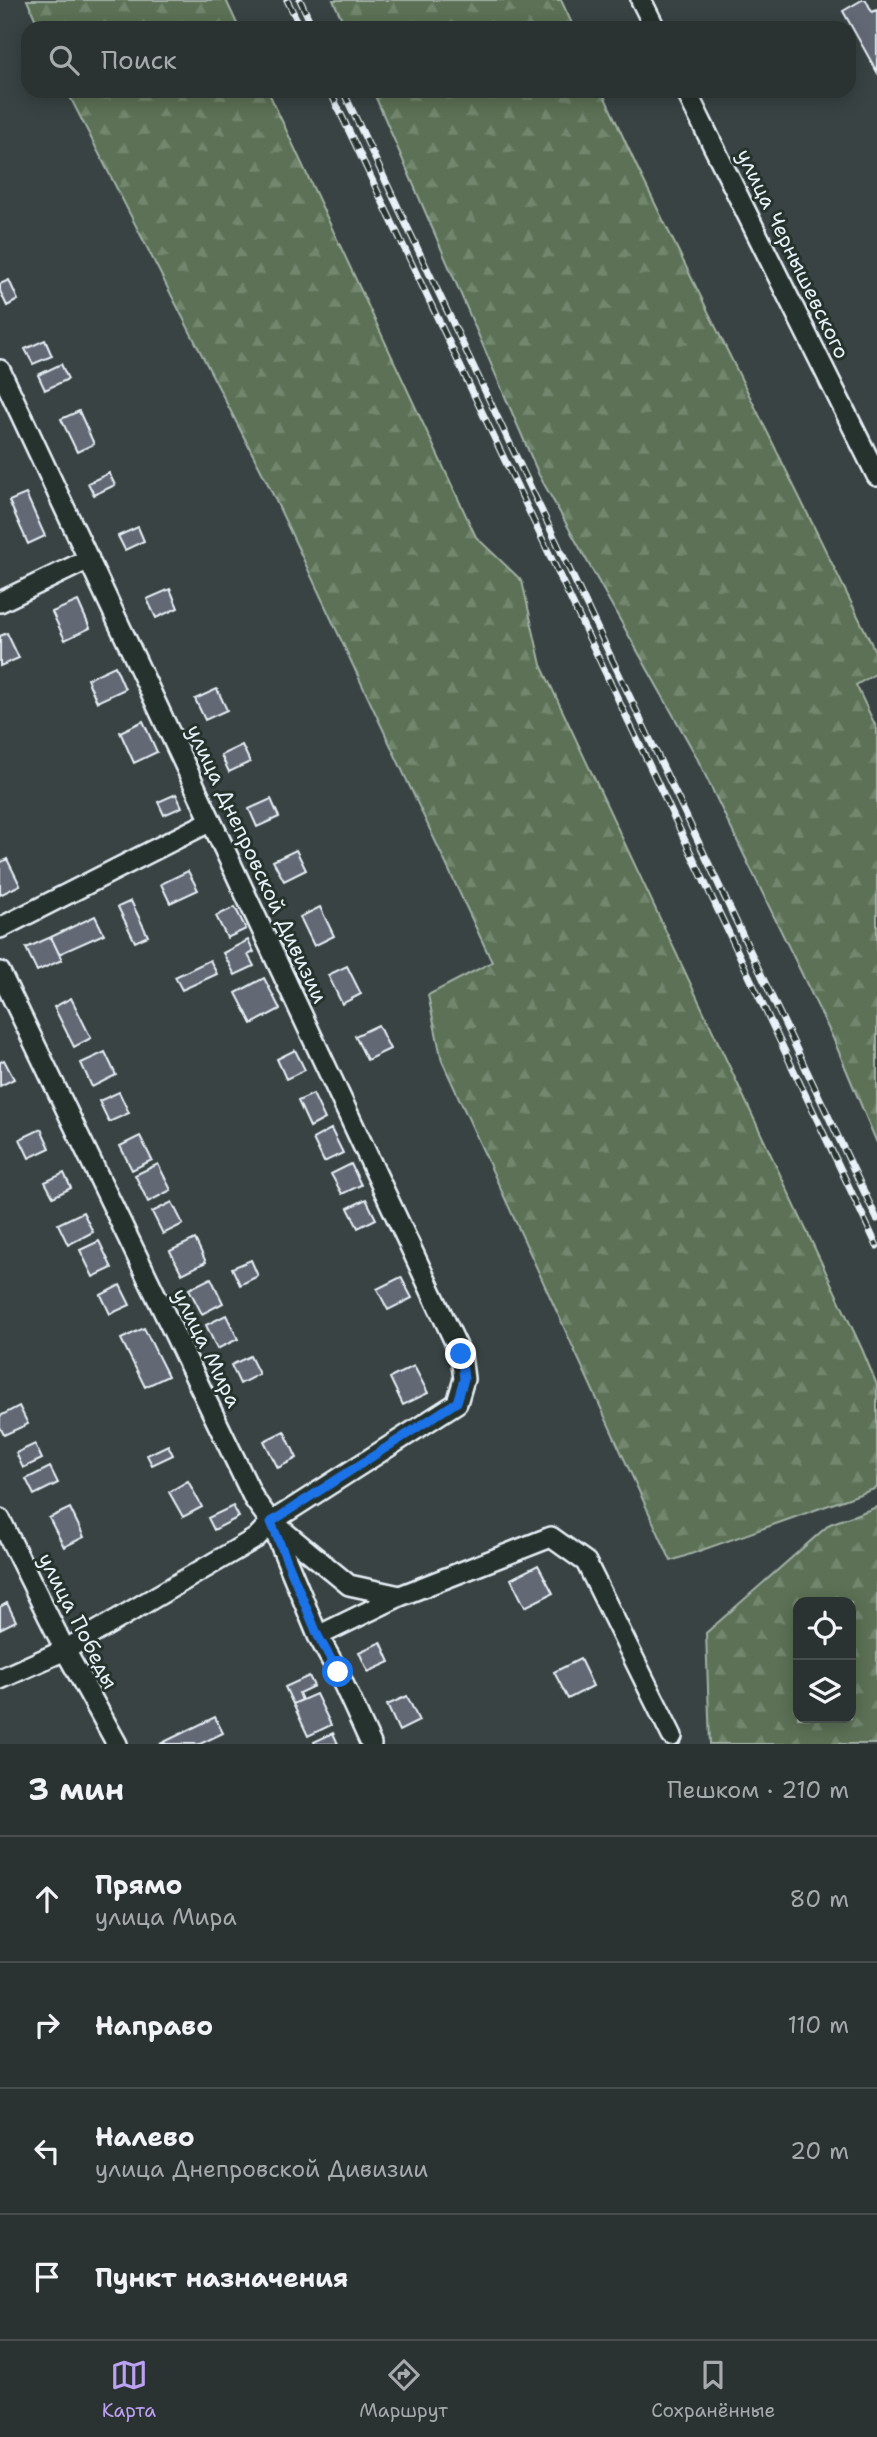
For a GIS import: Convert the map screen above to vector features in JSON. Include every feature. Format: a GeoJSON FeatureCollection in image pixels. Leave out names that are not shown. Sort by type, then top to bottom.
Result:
{"type":"FeatureCollection","features":[{"type":"Feature","properties":{"kind":"street"},"geometry":{"type":"LineString","coordinates":[[641,0],[652,21]]}},
{"type":"Feature","properties":{"kind":"street","name":"улица Чернышевского"},"geometry":{"type":"LineString","coordinates":[[690,98],[877,476]]}},
{"type":"Feature","properties":{"kind":"street","name":"улица Днепровской Дивизии"},"geometry":{"type":"LineString","coordinates":[[0,370],[461,1354],[464,1379],[457,1402],[271,1522]]}},
{"type":"Feature","properties":{"kind":"street"},"geometry":{"type":"LineString","coordinates":[[0,602],[89,559]]}},
{"type":"Feature","properties":{"kind":"street"},"geometry":{"type":"LineString","coordinates":[[0,928],[211,821]]}},
{"type":"Feature","properties":{"kind":"street","name":"улица Мира"},"geometry":{"type":"LineString","coordinates":[[0,972],[254,1499],[271,1522],[318,1636],[371,1744]]}},
{"type":"Feature","properties":{"kind":"street","name":"улица Победы"},"geometry":{"type":"LineString","coordinates":[[0,1518],[65,1650],[117,1744]]}},
{"type":"Feature","properties":{"kind":"street"},"geometry":{"type":"LineString","coordinates":[[0,1679],[65,1650],[256,1538],[271,1522],[349,1585],[400,1596]]}},
{"type":"Feature","properties":{"kind":"street"},"geometry":{"type":"LineString","coordinates":[[318,1636],[400,1596],[551,1537],[586,1562],[672,1736]]}},
{"type":"Feature","properties":{"kind":"green space"},"geometry":{"type":"Polygon","coordinates":[[[27,0],[226,0],[236,21],[36,21],[27,0]]]}},
{"type":"Feature","properties":{"kind":"green space"},"geometry":{"type":"Polygon","coordinates":[[[333,0],[561,0],[571,21],[343,21],[333,0]]]}},
{"type":"Feature","properties":{"kind":"green space"},"geometry":{"type":"Polygon","coordinates":[[[71,98],[271,98],[476,537],[522,581],[541,665],[862,1349],[877,1385],[877,1488],[671,1561],[442,1061],[428,995],[492,962],[268,484],[71,98]]]}},
{"type":"Feature","properties":{"kind":"green space"},"geometry":{"type":"Polygon","coordinates":[[[376,98],[605,98],[877,655],[877,673],[856,685],[877,729],[877,1143],[833,1038],[695,754],[539,475],[376,98]]]}},
{"type":"Feature","properties":{"kind":"green space"},"geometry":{"type":"Polygon","coordinates":[[[877,1507],[877,1744],[710,1744],[706,1633],[830,1524],[877,1507]]]}},
{"type":"Feature","properties":{"kind":"building"},"geometry":{"type":"Polygon","coordinates":[[[862,0],[866,0],[872,12],[877,10],[877,72],[856,34],[856,21],[849,21],[843,11],[862,0]]]}},
{"type":"Feature","properties":{"kind":"building"},"geometry":{"type":"Polygon","coordinates":[[[9,280],[18,300],[7,306],[0,291],[0,284],[9,280]]]}},
{"type":"Feature","properties":{"kind":"building"},"geometry":{"type":"Polygon","coordinates":[[[45,340],[52,356],[33,364],[25,349],[45,340]]]}},
{"type":"Feature","properties":{"kind":"building"},"geometry":{"type":"Polygon","coordinates":[[[61,364],[68,379],[45,390],[38,375],[61,364]]]}},
{"type":"Feature","properties":{"kind":"building"},"geometry":{"type":"Polygon","coordinates":[[[79,411],[94,444],[77,452],[61,419],[79,411]]]}},
{"type":"Feature","properties":{"kind":"building"},"geometry":{"type":"Polygon","coordinates":[[[109,473],[115,485],[94,495],[88,483],[109,473]]]}},
{"type":"Feature","properties":{"kind":"building"},"geometry":{"type":"Polygon","coordinates":[[[26,494],[45,536],[28,544],[9,501],[26,494]]]}},
{"type":"Feature","properties":{"kind":"building"},"geometry":{"type":"Polygon","coordinates":[[[138,527],[144,541],[125,550],[118,536],[138,527]]]}},
{"type":"Feature","properties":{"kind":"building"},"geometry":{"type":"Polygon","coordinates":[[[170,589],[178,608],[156,618],[147,599],[170,589]]]}},
{"type":"Feature","properties":{"kind":"building"},"geometry":{"type":"Polygon","coordinates":[[[78,601],[90,628],[65,640],[52,612],[78,601]]]}},
{"type":"Feature","properties":{"kind":"building"},"geometry":{"type":"Polygon","coordinates":[[[7,633],[19,658],[0,666],[0,636],[7,633]]]}},
{"type":"Feature","properties":{"kind":"building"},"geometry":{"type":"Polygon","coordinates":[[[115,666],[125,689],[97,702],[87,679],[115,666]]]}},
{"type":"Feature","properties":{"kind":"building"},"geometry":{"type":"Polygon","coordinates":[[[217,689],[227,710],[205,720],[195,699],[217,689]]]}},
{"type":"Feature","properties":{"kind":"building"},"geometry":{"type":"Polygon","coordinates":[[[143,721],[157,752],[134,763],[120,732],[143,721]]]}},
{"type":"Feature","properties":{"kind":"building"},"geometry":{"type":"Polygon","coordinates":[[[242,745],[250,762],[229,772],[221,755],[242,745]]]}},
{"type":"Feature","properties":{"kind":"building"},"geometry":{"type":"Polygon","coordinates":[[[176,794],[182,807],[164,815],[158,802],[176,794]]]}},
{"type":"Feature","properties":{"kind":"building"},"geometry":{"type":"Polygon","coordinates":[[[271,799],[279,817],[257,827],[249,809],[271,799]]]}},
{"type":"Feature","properties":{"kind":"building"},"geometry":{"type":"Polygon","coordinates":[[[296,850],[306,870],[284,881],[273,861],[296,850]]]}},
{"type":"Feature","properties":{"kind":"building"},"geometry":{"type":"Polygon","coordinates":[[[7,859],[20,885],[0,895],[0,863],[7,859]]]}},
{"type":"Feature","properties":{"kind":"building"},"geometry":{"type":"Polygon","coordinates":[[[188,871],[198,890],[170,903],[161,884],[188,871]]]}},
{"type":"Feature","properties":{"kind":"building"},"geometry":{"type":"Polygon","coordinates":[[[131,901],[148,936],[135,942],[118,907],[131,901]]]}},
{"type":"Feature","properties":{"kind":"building"},"geometry":{"type":"Polygon","coordinates":[[[235,907],[246,929],[227,938],[216,916],[235,907]]]}},
{"type":"Feature","properties":{"kind":"building"},"geometry":{"type":"Polygon","coordinates":[[[320,907],[334,936],[314,946],[300,917],[320,907]]]}},
{"type":"Feature","properties":{"kind":"building"},"geometry":{"type":"Polygon","coordinates":[[[95,916],[104,934],[59,954],[51,937],[95,916]]]}},
{"type":"Feature","properties":{"kind":"building"},"geometry":{"type":"Polygon","coordinates":[[[51,937],[62,960],[37,971],[26,948],[51,937]]]}},
{"type":"Feature","properties":{"kind":"building"},"geometry":{"type":"Polygon","coordinates":[[[248,940],[254,952],[248,955],[254,966],[235,975],[223,953],[248,940]]]}},
{"type":"Feature","properties":{"kind":"building"},"geometry":{"type":"Polygon","coordinates":[[[210,960],[217,974],[182,990],[175,977],[210,960]]]}},
{"type":"Feature","properties":{"kind":"building"},"geometry":{"type":"Polygon","coordinates":[[[347,966],[361,994],[342,1004],[328,975],[347,966]]]}},
{"type":"Feature","properties":{"kind":"building"},"geometry":{"type":"Polygon","coordinates":[[[264,978],[280,1009],[252,1024],[236,993],[264,978]]]}},
{"type":"Feature","properties":{"kind":"building"},"geometry":{"type":"Polygon","coordinates":[[[71,998],[91,1038],[74,1047],[54,1007],[71,998]]]}},
{"type":"Feature","properties":{"kind":"building"},"geometry":{"type":"Polygon","coordinates":[[[378,1025],[390,1049],[367,1060],[355,1036],[378,1025]]]}},
{"type":"Feature","properties":{"kind":"building"},"geometry":{"type":"Polygon","coordinates":[[[295,1050],[305,1070],[286,1079],[277,1059],[295,1050]]]}},
{"type":"Feature","properties":{"kind":"building"},"geometry":{"type":"Polygon","coordinates":[[[105,1052],[116,1075],[92,1087],[81,1063],[105,1052]]]}},
{"type":"Feature","properties":{"kind":"building"},"geometry":{"type":"Polygon","coordinates":[[[4,1060],[14,1079],[0,1086],[0,1062],[4,1060]]]}},
{"type":"Feature","properties":{"kind":"building"},"geometry":{"type":"Polygon","coordinates":[[[119,1092],[129,1113],[109,1122],[99,1101],[119,1092]]]}},
{"type":"Feature","properties":{"kind":"building"},"geometry":{"type":"Polygon","coordinates":[[[313,1094],[325,1119],[310,1127],[298,1101],[313,1094]]]}},
{"type":"Feature","properties":{"kind":"building"},"geometry":{"type":"Polygon","coordinates":[[[41,1129],[50,1148],[29,1158],[20,1139],[41,1129]]]}},
{"type":"Feature","properties":{"kind":"building"},"geometry":{"type":"Polygon","coordinates":[[[331,1129],[343,1153],[324,1162],[313,1139],[331,1129]]]}},
{"type":"Feature","properties":{"kind":"building"},"geometry":{"type":"Polygon","coordinates":[[[140,1136],[152,1160],[132,1170],[120,1146],[140,1136]]]}},
{"type":"Feature","properties":{"kind":"building"},"geometry":{"type":"Polygon","coordinates":[[[158,1164],[171,1190],[148,1202],[135,1175],[158,1164]]]}},
{"type":"Feature","properties":{"kind":"building"},"geometry":{"type":"Polygon","coordinates":[[[351,1164],[361,1185],[342,1194],[331,1174],[351,1164]]]}},
{"type":"Feature","properties":{"kind":"building"},"geometry":{"type":"Polygon","coordinates":[[[64,1173],[71,1188],[53,1197],[45,1182],[64,1173]]]}},
{"type":"Feature","properties":{"kind":"building"},"geometry":{"type":"Polygon","coordinates":[[[366,1199],[376,1219],[358,1228],[348,1208],[366,1199]]]}},
{"type":"Feature","properties":{"kind":"building"},"geometry":{"type":"Polygon","coordinates":[[[172,1202],[183,1224],[163,1234],[152,1212],[172,1202]]]}},
{"type":"Feature","properties":{"kind":"building"},"geometry":{"type":"Polygon","coordinates":[[[83,1212],[93,1232],[68,1245],[58,1224],[83,1212]]]}},
{"type":"Feature","properties":{"kind":"building"},"geometry":{"type":"Polygon","coordinates":[[[195,1239],[206,1262],[182,1274],[170,1251],[195,1239]]]}},
{"type":"Feature","properties":{"kind":"building"},"geometry":{"type":"Polygon","coordinates":[[[99,1241],[112,1268],[93,1277],[80,1250],[99,1241]]]}},
{"type":"Feature","properties":{"kind":"building"},"geometry":{"type":"Polygon","coordinates":[[[251,1260],[258,1276],[240,1285],[232,1268],[251,1260]]]}},
{"type":"Feature","properties":{"kind":"building"},"geometry":{"type":"Polygon","coordinates":[[[401,1277],[412,1298],[388,1310],[377,1289],[401,1277]]]}},
{"type":"Feature","properties":{"kind":"building"},"geometry":{"type":"Polygon","coordinates":[[[211,1278],[223,1303],[202,1314],[189,1289],[211,1278]]]}},
{"type":"Feature","properties":{"kind":"building"},"geometry":{"type":"Polygon","coordinates":[[[120,1285],[130,1305],[110,1314],[101,1295],[120,1285]]]}},
{"type":"Feature","properties":{"kind":"building"},"geometry":{"type":"Polygon","coordinates":[[[226,1315],[238,1339],[217,1349],[206,1325],[226,1315]]]}},
{"type":"Feature","properties":{"kind":"building"},"geometry":{"type":"Polygon","coordinates":[[[144,1328],[168,1376],[145,1387],[121,1339],[144,1328]]]}},
{"type":"Feature","properties":{"kind":"building"},"geometry":{"type":"Polygon","coordinates":[[[250,1356],[259,1374],[240,1384],[231,1365],[250,1356]]]}},
{"type":"Feature","properties":{"kind":"building"},"geometry":{"type":"Polygon","coordinates":[[[414,1366],[428,1393],[403,1405],[390,1378],[414,1366]]]}},
{"type":"Feature","properties":{"kind":"building"},"geometry":{"type":"Polygon","coordinates":[[[19,1406],[28,1424],[4,1435],[0,1427],[0,1416],[19,1406]]]}},
{"type":"Feature","properties":{"kind":"building"},"geometry":{"type":"Polygon","coordinates":[[[284,1431],[297,1458],[278,1468],[264,1441],[284,1431]]]}},
{"type":"Feature","properties":{"kind":"building"},"geometry":{"type":"Polygon","coordinates":[[[35,1444],[42,1459],[23,1468],[16,1453],[35,1444]]]}},
{"type":"Feature","properties":{"kind":"building"},"geometry":{"type":"Polygon","coordinates":[[[168,1445],[173,1455],[152,1465],[147,1455],[168,1445]]]}},
{"type":"Feature","properties":{"kind":"building"},"geometry":{"type":"Polygon","coordinates":[[[50,1467],[58,1483],[34,1495],[26,1479],[50,1467]]]}},
{"type":"Feature","properties":{"kind":"building"},"geometry":{"type":"Polygon","coordinates":[[[188,1481],[202,1507],[183,1517],[169,1492],[188,1481]]]}},
{"type":"Feature","properties":{"kind":"building"},"geometry":{"type":"Polygon","coordinates":[[[233,1506],[239,1517],[214,1530],[208,1518],[233,1506]]]}},
{"type":"Feature","properties":{"kind":"building"},"geometry":{"type":"Polygon","coordinates":[[[70,1508],[84,1537],[64,1547],[49,1518],[70,1508]]]}},
{"type":"Feature","properties":{"kind":"building"},"geometry":{"type":"Polygon","coordinates":[[[538,1565],[553,1593],[525,1607],[511,1579],[538,1565]]]}},
{"type":"Feature","properties":{"kind":"building"},"geometry":{"type":"Polygon","coordinates":[[[7,1603],[16,1621],[0,1629],[0,1607],[7,1603]]]}},
{"type":"Feature","properties":{"kind":"building"},"geometry":{"type":"Polygon","coordinates":[[[381,1642],[390,1662],[368,1672],[359,1652],[381,1642]]]}},
{"type":"Feature","properties":{"kind":"building"},"geometry":{"type":"Polygon","coordinates":[[[580,1659],[593,1686],[568,1699],[554,1672],[580,1659]]]}},
{"type":"Feature","properties":{"kind":"building"},"geometry":{"type":"Polygon","coordinates":[[[309,1676],[314,1686],[299,1693],[302,1700],[293,1704],[285,1687],[309,1676]]]}},
{"type":"Feature","properties":{"kind":"building"},"geometry":{"type":"Polygon","coordinates":[[[316,1694],[331,1725],[308,1736],[293,1704],[316,1694]]]}},
{"type":"Feature","properties":{"kind":"building"},"geometry":{"type":"Polygon","coordinates":[[[407,1696],[419,1721],[399,1731],[387,1705],[407,1696]]]}},
{"type":"Feature","properties":{"kind":"building"},"geometry":{"type":"Polygon","coordinates":[[[215,1717],[223,1733],[200,1744],[160,1744],[215,1717]]]}},
{"type":"Feature","properties":{"kind":"building"},"geometry":{"type":"Polygon","coordinates":[[[333,1733],[338,1744],[315,1744],[314,1742],[333,1733]]]}},
{"type":"Feature","properties":{"kind":"railway"},"geometry":{"type":"LineString","coordinates":[[287,0],[298,21]]}},
{"type":"Feature","properties":{"kind":"railway"},"geometry":{"type":"LineString","coordinates":[[300,0],[310,21]]}},
{"type":"Feature","properties":{"kind":"railway"},"geometry":{"type":"LineString","coordinates":[[333,98],[877,1246]]}},
{"type":"Feature","properties":{"kind":"railway"},"geometry":{"type":"LineString","coordinates":[[346,98],[877,1219]]}},
{"type":"Feature","properties":{"kind":"route"},"geometry":{"type":"LineString","coordinates":[[338,1672],[318,1636],[271,1522],[457,1402],[464,1379],[461,1354]]}}]}
